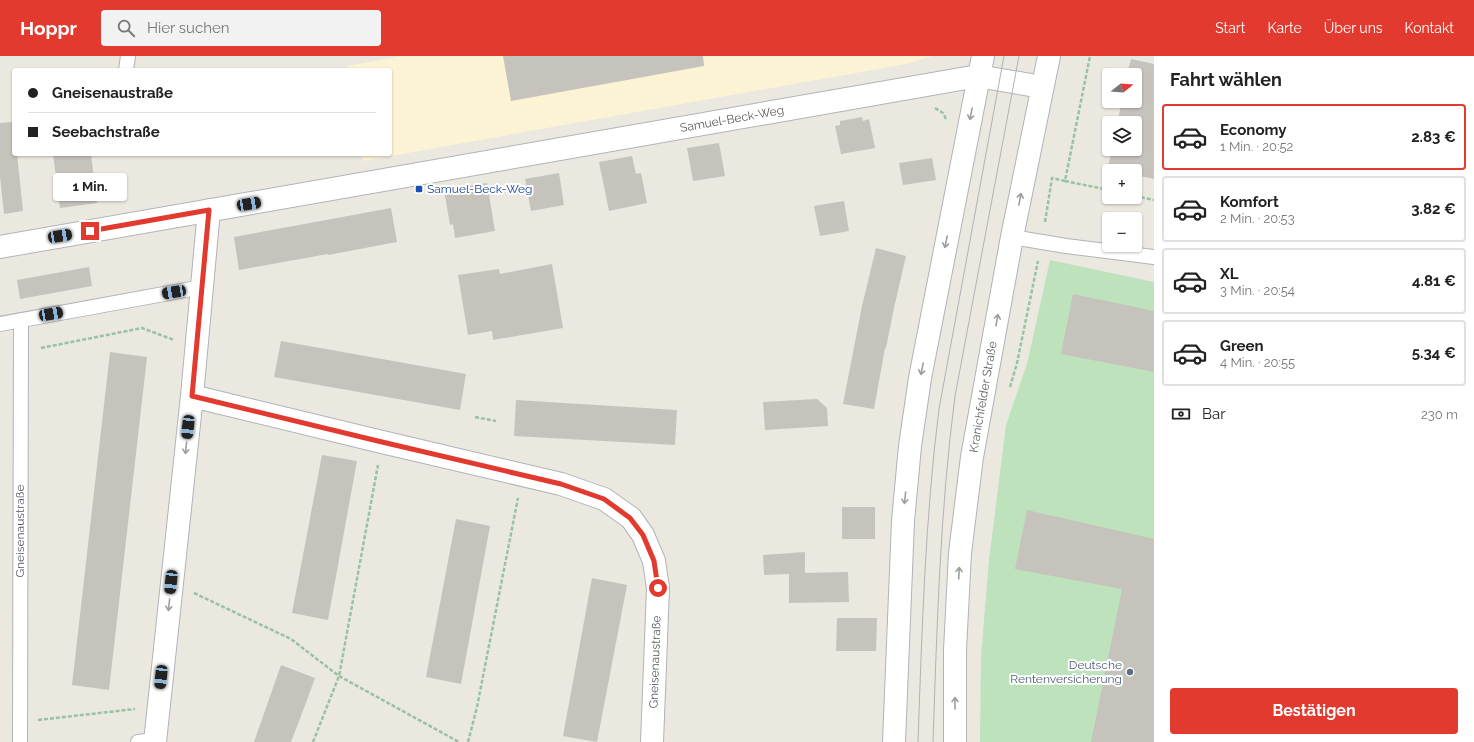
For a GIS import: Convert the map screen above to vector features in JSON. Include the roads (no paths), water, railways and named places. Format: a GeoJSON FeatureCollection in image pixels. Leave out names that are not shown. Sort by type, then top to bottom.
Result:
{"type":"FeatureCollection","features":[{"type":"Feature","properties":{"kind":"street","name":"Kranichfelder Straße"},"geometry":{"type":"LineString","coordinates":[[955,742],[955,650],[960,554],[972,457],[1012,237],[1049,56]]}},
{"type":"Feature","properties":{"kind":"street","name":"Samuel-Beck-Weg"},"geometry":{"type":"LineString","coordinates":[[0,247],[209,210],[981,66],[1042,87]]}},
{"type":"Feature","properties":{"kind":"street"},"geometry":{"type":"LineString","coordinates":[[894,742],[903,521],[910,446],[920,378],[981,66]]}},
{"type":"Feature","properties":{"kind":"street"},"geometry":{"type":"LineString","coordinates":[[149,741],[171,582],[192,396],[209,210]]}},
{"type":"Feature","properties":{"kind":"street","name":"Gneisenaustraße"},"geometry":{"type":"LineString","coordinates":[[192,396],[561,484],[604,499],[630,518],[643,535],[654,561],[658,588],[652,742]]}},
{"type":"Feature","properties":{"kind":"lane"},"geometry":{"type":"LineString","coordinates":[[126,68],[128,56]]}},
{"type":"Feature","properties":{"kind":"lane"},"geometry":{"type":"LineString","coordinates":[[1012,237],[1154,257]]}},
{"type":"Feature","properties":{"kind":"lane"},"geometry":{"type":"LineString","coordinates":[[0,324],[202,287]]}},
{"type":"Feature","properties":{"kind":"lane","name":"Gneisenaustraße"},"geometry":{"type":"LineString","coordinates":[[20,742],[21,320]]}},
{"type":"Feature","properties":{"kind":"tram line"},"geometry":{"type":"LineString","coordinates":[[918,742],[927,534],[939,409],[1004,56]]}},
{"type":"Feature","properties":{"kind":"tram line"},"geometry":{"type":"LineString","coordinates":[[933,742],[943,525],[955,396],[1019,56]]}},
{"type":"Feature","properties":{"kind":"place","name":"Samuel-Beck-Weg"},"geometry":{"type":"Point","coordinates":[419,189]}},
{"type":"Feature","properties":{"kind":"place","name":"Deutsche Rentenversicherung"},"geometry":{"type":"Point","coordinates":[1130,672]}}]}
